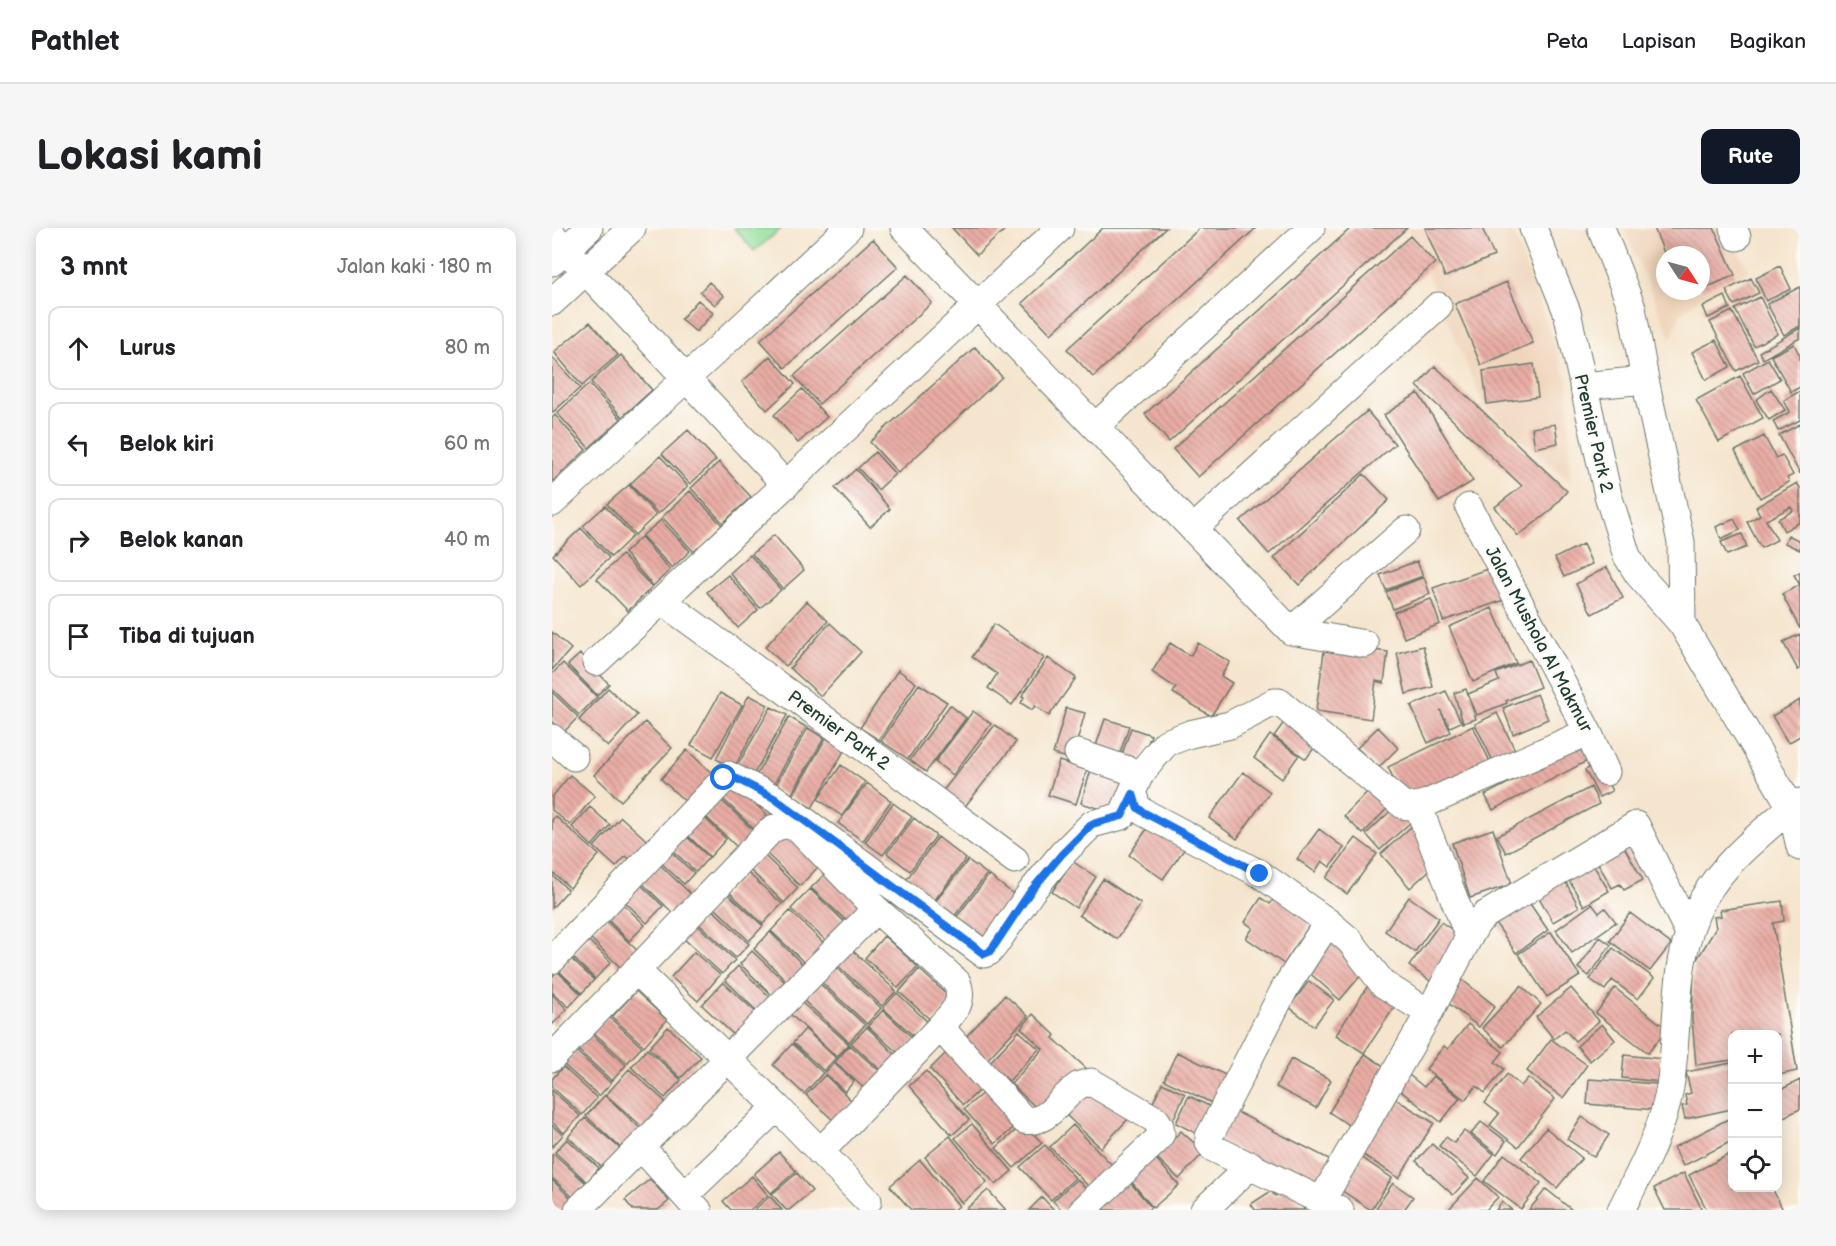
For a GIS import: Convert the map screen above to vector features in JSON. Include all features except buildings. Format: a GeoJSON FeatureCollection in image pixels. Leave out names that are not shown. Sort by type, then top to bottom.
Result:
{"type":"FeatureCollection","features":[{"type":"Feature","properties":{"kind":"street"},"geometry":{"type":"LineString","coordinates":[[589,228],[557,249],[585,270],[786,484]]}},
{"type":"Feature","properties":{"kind":"street"},"geometry":{"type":"LineString","coordinates":[[552,302],[632,228]]}},
{"type":"Feature","properties":{"kind":"street"},"geometry":{"type":"LineString","coordinates":[[552,503],[848,228]]}},
{"type":"Feature","properties":{"kind":"street"},"geometry":{"type":"LineString","coordinates":[[904,228],[1291,631],[1365,644]]}},
{"type":"Feature","properties":{"kind":"street"},"geometry":{"type":"LineString","coordinates":[[596,662],[1060,228]]}},
{"type":"Feature","properties":{"kind":"street"},"geometry":{"type":"LineString","coordinates":[[1095,427],[1311,228]]}},
{"type":"Feature","properties":{"kind":"street","name":"Premier Park 2"},"geometry":{"type":"LineString","coordinates":[[1533,228],[1567,312],[1608,495],[1627,556],[1638,574],[1682,624],[1795,805],[1800,847]]}},
{"type":"Feature","properties":{"kind":"street"},"geometry":{"type":"LineString","coordinates":[[1601,228],[1632,308],[1645,380],[1681,542],[1682,624]]}},
{"type":"Feature","properties":{"kind":"street"},"geometry":{"type":"LineString","coordinates":[[1193,529],[1438,306]]}},
{"type":"Feature","properties":{"kind":"street"},"geometry":{"type":"LineString","coordinates":[[1583,386],[1645,380]]}},
{"type":"Feature","properties":{"kind":"street","name":"Jalan Mushola Al Makmur"},"geometry":{"type":"LineString","coordinates":[[1469,507],[1588,732],[1606,772]]}},
{"type":"Feature","properties":{"kind":"street"},"geometry":{"type":"LineString","coordinates":[[1291,631],[1406,530]]}},
{"type":"Feature","properties":{"kind":"street","name":"Premier Park 2"},"geometry":{"type":"LineString","coordinates":[[662,601],[1015,860]]}},
{"type":"Feature","properties":{"kind":"street"},"geometry":{"type":"LineString","coordinates":[[552,960],[728,776],[774,798],[984,954],[994,946],[1030,892],[1062,854],[1092,824],[1122,816],[1137,784],[1166,743],[1230,724],[1274,702],[1279,702],[1403,805],[1418,806],[1588,732]]}},
{"type":"Feature","properties":{"kind":"street"},"geometry":{"type":"LineString","coordinates":[[552,738],[574,757]]}},
{"type":"Feature","properties":{"kind":"street"},"geometry":{"type":"LineString","coordinates":[[1078,753],[1137,784]]}},
{"type":"Feature","properties":{"kind":"street"},"geometry":{"type":"LineString","coordinates":[[1137,784],[1137,807],[1143,812],[1260,874],[1328,921],[1350,941],[1383,984],[1429,1013]]}},
{"type":"Feature","properties":{"kind":"street"},"geometry":{"type":"LineString","coordinates":[[1621,1210],[1658,1129],[1670,1089],[1681,963],[1688,932],[1703,899],[1719,876],[1742,851],[1795,805]]}},
{"type":"Feature","properties":{"kind":"street"},"geometry":{"type":"LineString","coordinates":[[1418,806],[1469,937]]}},
{"type":"Feature","properties":{"kind":"street"},"geometry":{"type":"LineString","coordinates":[[552,1058],[771,830],[779,825],[788,824],[798,828],[876,909],[957,982],[961,999],[940,1027],[820,1152]]}},
{"type":"Feature","properties":{"kind":"street"},"geometry":{"type":"LineString","coordinates":[[1328,921],[1285,988],[1209,1137],[1209,1143],[1213,1148],[1331,1205],[1469,937],[1489,912],[1636,825],[1688,932]]}},
{"type":"Feature","properties":{"kind":"street"},"geometry":{"type":"LineString","coordinates":[[578,1210],[876,909]]}},
{"type":"Feature","properties":{"kind":"street"},"geometry":{"type":"LineString","coordinates":[[636,970],[728,1058],[868,1201]]}},
{"type":"Feature","properties":{"kind":"street"},"geometry":{"type":"LineString","coordinates":[[940,1027],[1024,1120],[1032,1122],[1041,1120],[1079,1086],[1091,1082],[1156,1120],[1161,1134],[1156,1141],[1083,1210]]}},
{"type":"Feature","properties":{"kind":"street"},"geometry":{"type":"LineString","coordinates":[[641,1147],[692,1202],[777,1107]]}},
{"type":"Feature","properties":{"kind":"street"},"geometry":{"type":"LineString","coordinates":[[1204,1210],[1251,1165]]}},
{"type":"Feature","properties":{"kind":"shaded area"},"geometry":{"type":"Polygon","coordinates":[[[1408,228],[1512,228],[1568,381],[1570,482],[1485,408],[1408,228]]]}},
{"type":"Feature","properties":{"kind":"shaded area"},"geometry":{"type":"Polygon","coordinates":[[[1624,228],[1726,228],[1749,271],[1710,292],[1710,246],[1656,246],[1656,300],[1697,300],[1680,314],[1671,338],[1624,228]]]}},
{"type":"Feature","properties":{"kind":"green space"},"geometry":{"type":"Polygon","coordinates":[[[734,228],[782,228],[754,251],[734,228]]]}},
{"type":"Feature","properties":{"kind":"route"},"geometry":{"type":"LineString","coordinates":[[724,778],[733,777],[774,798],[984,954],[994,946],[1030,892],[1062,854],[1092,824],[1122,816],[1133,794],[1137,807],[1143,812],[1260,874]]}}]}
